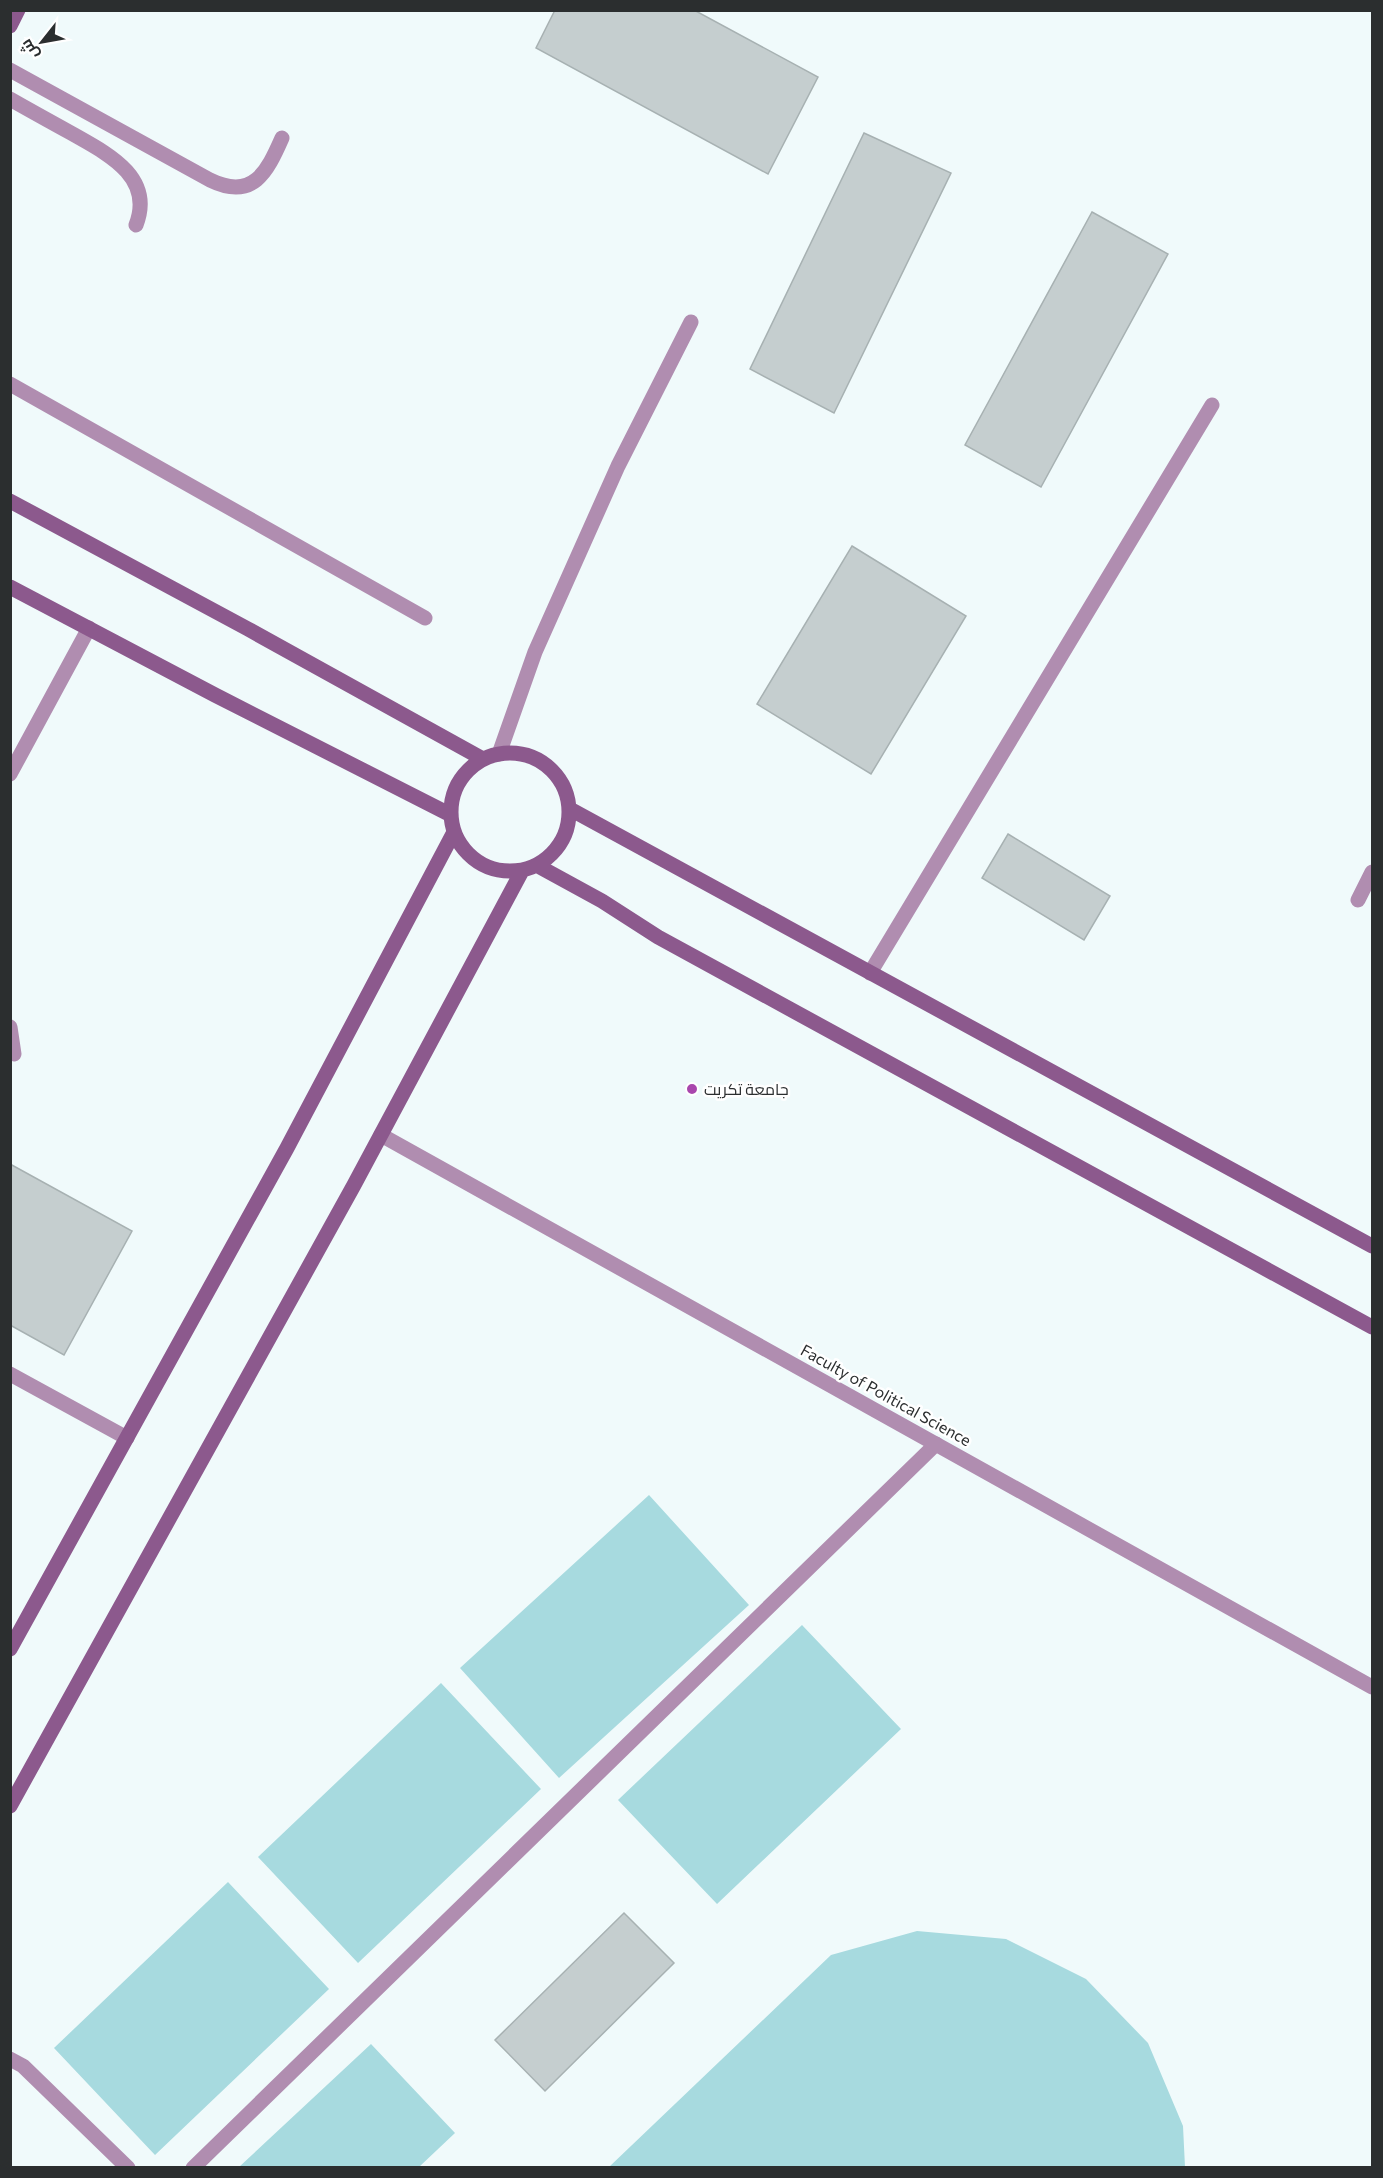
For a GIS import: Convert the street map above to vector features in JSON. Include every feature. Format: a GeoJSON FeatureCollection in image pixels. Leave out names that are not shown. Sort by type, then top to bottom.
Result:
{"type":"FeatureCollection","features":[{"type":"Feature","properties":{"kind":"street"},"geometry":{"type":"LineString","coordinates":[[10,26],[18,10]]}},
{"type":"Feature","properties":{"kind":"street"},"geometry":{"type":"LineString","coordinates":[[10,70],[210,180],[227,186],[245,185],[262,176],[268,169],[282,138]]}},
{"type":"Feature","properties":{"kind":"street"},"geometry":{"type":"LineString","coordinates":[[10,99],[106,153],[123,167],[138,191],[140,208],[136,225]]}},
{"type":"Feature","properties":{"kind":"street"},"geometry":{"type":"LineString","coordinates":[[499,754],[535,652],[618,466],[691,322]]}},
{"type":"Feature","properties":{"kind":"street"},"geometry":{"type":"LineString","coordinates":[[10,384],[425,618]]}},
{"type":"Feature","properties":{"kind":"street"},"geometry":{"type":"LineString","coordinates":[[870,973],[1212,405]]}},
{"type":"Feature","properties":{"kind":"street"},"geometry":{"type":"LineString","coordinates":[[10,501],[483,759]]}},
{"type":"Feature","properties":{"kind":"street"},"geometry":{"type":"LineString","coordinates":[[10,587],[451,815]]}},
{"type":"Feature","properties":{"kind":"street"},"geometry":{"type":"LineString","coordinates":[[10,774],[89,628]]}},
{"type":"Feature","properties":{"kind":"street"},"geometry":{"type":"LineString","coordinates":[[516,753],[532,757],[547,765],[559,778],[567,793],[570,809],[569,826],[562,842],[552,856],[538,866],[522,871],[505,872],[489,868],[473,860],[462,847],[454,832],[451,815],[452,798],[458,782],[469,769],[483,759],[499,754],[516,753]]}},
{"type":"Feature","properties":{"kind":"street"},"geometry":{"type":"LineString","coordinates":[[570,809],[1372,1245]]}},
{"type":"Feature","properties":{"kind":"street"},"geometry":{"type":"LineString","coordinates":[[10,1649],[287,1148],[454,832]]}},
{"type":"Feature","properties":{"kind":"street"},"geometry":{"type":"LineString","coordinates":[[538,866],[602,901],[668,942],[1372,1327]]}},
{"type":"Feature","properties":{"kind":"street"},"geometry":{"type":"LineString","coordinates":[[10,1806],[381,1135],[522,871]]}},
{"type":"Feature","properties":{"kind":"street"},"geometry":{"type":"LineString","coordinates":[[1358,900],[1372,872]]}},
{"type":"Feature","properties":{"kind":"street"},"geometry":{"type":"LineString","coordinates":[[10,1028],[14,1054]]}},
{"type":"Feature","properties":{"kind":"street","name":"Faculty of Political Science"},"geometry":{"type":"LineString","coordinates":[[381,1135],[1372,1687]]}},
{"type":"Feature","properties":{"kind":"street"},"geometry":{"type":"LineString","coordinates":[[10,1374],[127,1438]]}},
{"type":"Feature","properties":{"kind":"street"},"geometry":{"type":"LineString","coordinates":[[193,2168],[936,1444]]}},
{"type":"Feature","properties":{"kind":"street"},"geometry":{"type":"LineString","coordinates":[[10,2059],[23,2066],[128,2168]]}},
{"type":"Feature","properties":{"kind":"shaded area"},"geometry":{"type":"Polygon","coordinates":[[[649,1495],[749,1605],[559,1778],[460,1668],[649,1495]]]}},
{"type":"Feature","properties":{"kind":"shaded area"},"geometry":{"type":"Polygon","coordinates":[[[802,1625],[901,1729],[717,1904],[618,1800],[802,1625]]]}},
{"type":"Feature","properties":{"kind":"shaded area"},"geometry":{"type":"Polygon","coordinates":[[[441,1683],[541,1789],[358,1963],[258,1857],[441,1683]]]}},
{"type":"Feature","properties":{"kind":"shaded area"},"geometry":{"type":"Polygon","coordinates":[[[228,1882],[329,1989],[155,2155],[54,2048],[228,1882]]]}},
{"type":"Feature","properties":{"kind":"shaded area"},"geometry":{"type":"Polygon","coordinates":[[[917,1931],[1006,1939],[1086,1979],[1148,2043],[1183,2126],[1185,2167],[609,2167],[831,1955],[917,1931]]]}},
{"type":"Feature","properties":{"kind":"shaded area"},"geometry":{"type":"Polygon","coordinates":[[[371,2044],[455,2133],[419,2167],[239,2167],[371,2044]]]}},
{"type":"Feature","properties":{"kind":"building"},"geometry":{"type":"Polygon","coordinates":[[[555,10],[694,10],[818,77],[768,174],[536,48],[555,10]]]}},
{"type":"Feature","properties":{"kind":"building"},"geometry":{"type":"Polygon","coordinates":[[[864,133],[951,173],[834,413],[750,369],[864,133]]]}},
{"type":"Feature","properties":{"kind":"building"},"geometry":{"type":"Polygon","coordinates":[[[1092,212],[1168,254],[1041,487],[965,445],[1092,212]]]}},
{"type":"Feature","properties":{"kind":"building"},"geometry":{"type":"Polygon","coordinates":[[[852,546],[966,616],[871,774],[757,704],[852,546]]]}},
{"type":"Feature","properties":{"kind":"building"},"geometry":{"type":"Polygon","coordinates":[[[1008,834],[1110,896],[1084,940],[982,878],[1008,834]]]}},
{"type":"Feature","properties":{"kind":"building"},"geometry":{"type":"Polygon","coordinates":[[[10,1164],[132,1231],[64,1355],[10,1325],[10,1164]]]}},
{"type":"Feature","properties":{"kind":"building"},"geometry":{"type":"Polygon","coordinates":[[[624,1913],[674,1963],[545,2091],[495,2040],[624,1913]]]}},
{"type":"Feature","properties":{"kind":"place","name":"جامعة تكريت"},"geometry":{"type":"Point","coordinates":[692,1089]}}]}
